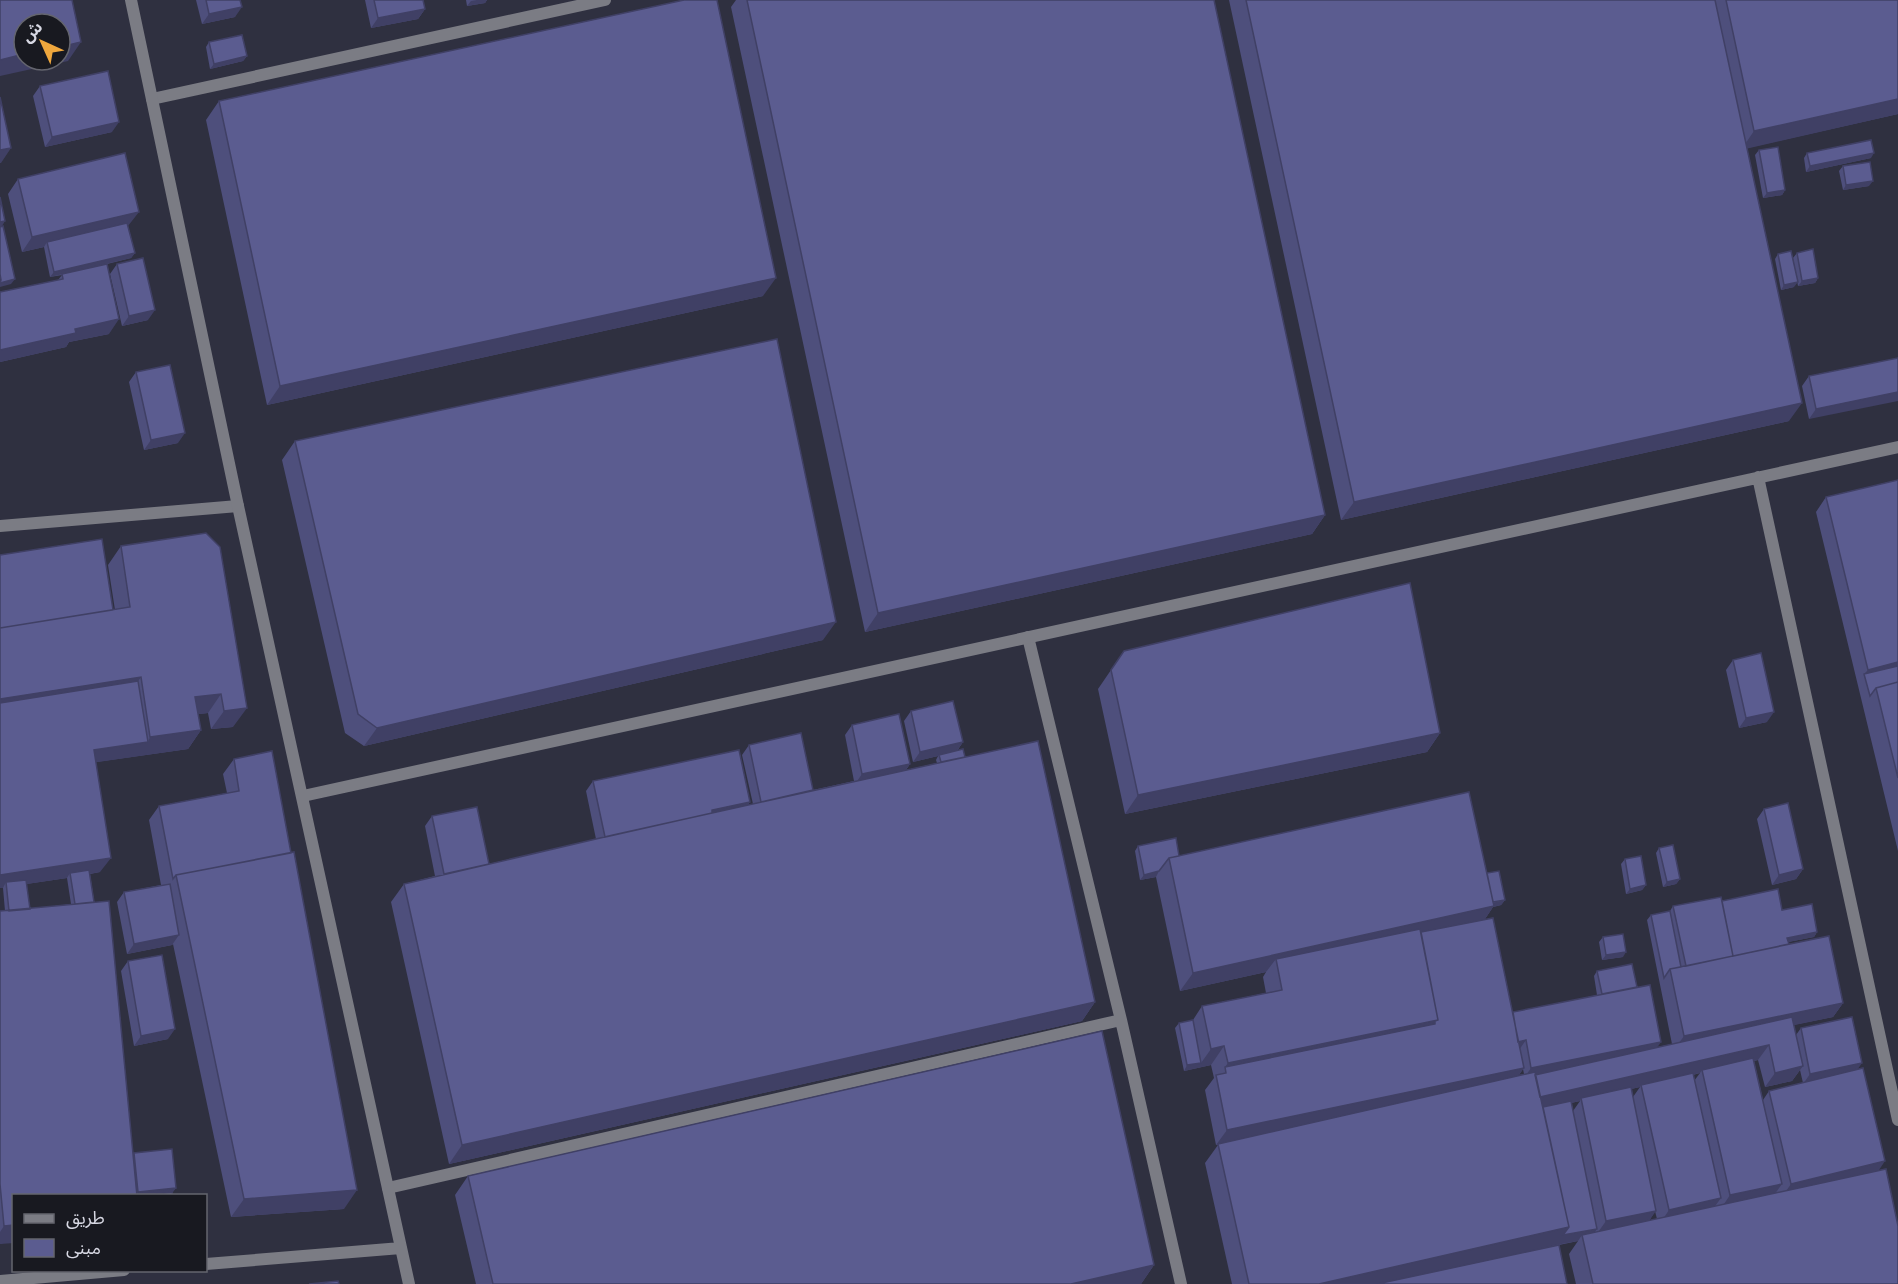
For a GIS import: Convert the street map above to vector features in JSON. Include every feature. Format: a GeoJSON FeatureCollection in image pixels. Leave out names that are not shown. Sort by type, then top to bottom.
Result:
{"type":"FeatureCollection","features":[{"type":"Feature","properties":{"kind":"street"},"geometry":{"type":"LineString","coordinates":[[131,0],[238,506],[409,1284]]}},
{"type":"Feature","properties":{"kind":"street"},"geometry":{"type":"LineString","coordinates":[[152,99],[605,0]]}},
{"type":"Feature","properties":{"kind":"street"},"geometry":{"type":"LineString","coordinates":[[303,796],[1898,447]]}},
{"type":"Feature","properties":{"kind":"street"},"geometry":{"type":"LineString","coordinates":[[1758,477],[1898,1120]]}},
{"type":"Feature","properties":{"kind":"street"},"geometry":{"type":"LineString","coordinates":[[0,526],[238,506]]}},
{"type":"Feature","properties":{"kind":"street"},"geometry":{"type":"LineString","coordinates":[[1028,637],[1121,1020],[1181,1284]]}},
{"type":"Feature","properties":{"kind":"street"},"geometry":{"type":"LineString","coordinates":[[388,1188],[1121,1020]]}},
{"type":"Feature","properties":{"kind":"street"},"geometry":{"type":"LineString","coordinates":[[207,1264],[402,1248]]}},
{"type":"Feature","properties":{"kind":"street"},"geometry":{"type":"LineString","coordinates":[[0,1281],[101,1272]]}},
{"type":"Feature","properties":{"kind":"building"},"geometry":{"type":"Polygon","coordinates":[[[0,0],[72,0],[81,42],[72,44],[72,12],[12,12],[12,57],[0,60],[0,0]]]}},
{"type":"Feature","properties":{"kind":"building"},"geometry":{"type":"Polygon","coordinates":[[[206,0],[240,0],[242,7],[209,14],[206,0]]]}},
{"type":"Feature","properties":{"kind":"building"},"geometry":{"type":"Polygon","coordinates":[[[374,0],[423,0],[425,9],[378,18],[374,0]]]}},
{"type":"Feature","properties":{"kind":"building"},"geometry":{"type":"Polygon","coordinates":[[[684,0],[717,0],[776,278],[280,386],[219,101],[684,0]]]}},
{"type":"Feature","properties":{"kind":"building"},"geometry":{"type":"Polygon","coordinates":[[[747,0],[1214,0],[1325,515],[878,613],[747,0]]]}},
{"type":"Feature","properties":{"kind":"building"},"geometry":{"type":"Polygon","coordinates":[[[1246,0],[1715,0],[1802,403],[1354,502],[1246,0]]]}},
{"type":"Feature","properties":{"kind":"building"},"geometry":{"type":"Polygon","coordinates":[[[1726,0],[1898,0],[1898,99],[1754,131],[1726,0]]]}},
{"type":"Feature","properties":{"kind":"building"},"geometry":{"type":"Polygon","coordinates":[[[242,35],[247,56],[214,64],[209,42],[242,35]]]}},
{"type":"Feature","properties":{"kind":"building"},"geometry":{"type":"Polygon","coordinates":[[[108,71],[119,122],[52,137],[40,86],[108,71]]]}},
{"type":"Feature","properties":{"kind":"building"},"geometry":{"type":"Polygon","coordinates":[[[0,97],[11,148],[0,150],[0,97]]]}},
{"type":"Feature","properties":{"kind":"building"},"geometry":{"type":"Polygon","coordinates":[[[1871,140],[1874,153],[1810,166],[1807,153],[1871,140]]]}},
{"type":"Feature","properties":{"kind":"building"},"geometry":{"type":"Polygon","coordinates":[[[1778,147],[1785,190],[1767,193],[1759,150],[1778,147]]]}},
{"type":"Feature","properties":{"kind":"building"},"geometry":{"type":"Polygon","coordinates":[[[125,153],[139,212],[32,237],[18,179],[125,153]]]}},
{"type":"Feature","properties":{"kind":"building"},"geometry":{"type":"Polygon","coordinates":[[[1870,162],[1873,181],[1846,185],[1843,166],[1870,162]]]}},
{"type":"Feature","properties":{"kind":"building"},"geometry":{"type":"Polygon","coordinates":[[[0,197],[5,221],[0,222],[0,197]]]}},
{"type":"Feature","properties":{"kind":"building"},"geometry":{"type":"Polygon","coordinates":[[[127,223],[135,253],[54,272],[47,242],[127,223]]]}},
{"type":"Feature","properties":{"kind":"building"},"geometry":{"type":"Polygon","coordinates":[[[3,226],[15,279],[0,283],[0,227],[3,226]]]}},
{"type":"Feature","properties":{"kind":"building"},"geometry":{"type":"Polygon","coordinates":[[[1813,249],[1818,278],[1802,281],[1797,253],[1813,249]]]}},
{"type":"Feature","properties":{"kind":"building"},"geometry":{"type":"Polygon","coordinates":[[[1791,251],[1798,282],[1784,285],[1778,254],[1791,251]]]}},
{"type":"Feature","properties":{"kind":"building"},"geometry":{"type":"Polygon","coordinates":[[[143,258],[155,310],[129,316],[117,264],[143,258]]]}},
{"type":"Feature","properties":{"kind":"building"},"geometry":{"type":"Polygon","coordinates":[[[107,264],[119,319],[75,329],[76,333],[0,350],[0,292],[63,279],[62,274],[107,264]]]}},
{"type":"Feature","properties":{"kind":"building"},"geometry":{"type":"Polygon","coordinates":[[[777,339],[836,622],[377,728],[358,714],[295,441],[777,339]]]}},
{"type":"Feature","properties":{"kind":"building"},"geometry":{"type":"Polygon","coordinates":[[[1898,358],[1898,392],[1816,409],[1809,376],[1898,358]]]}},
{"type":"Feature","properties":{"kind":"building"},"geometry":{"type":"Polygon","coordinates":[[[170,365],[185,433],[151,440],[136,372],[170,365]]]}},
{"type":"Feature","properties":{"kind":"building"},"geometry":{"type":"Polygon","coordinates":[[[1898,480],[1898,662],[1868,670],[1826,497],[1898,480]]]}},
{"type":"Feature","properties":{"kind":"building"},"geometry":{"type":"Polygon","coordinates":[[[206,533],[220,547],[247,708],[224,711],[221,694],[195,697],[201,730],[150,737],[141,677],[0,699],[0,628],[130,607],[121,546],[206,533]]]}},
{"type":"Feature","properties":{"kind":"building"},"geometry":{"type":"Polygon","coordinates":[[[102,539],[113,610],[0,628],[0,555],[102,539]]]}},
{"type":"Feature","properties":{"kind":"building"},"geometry":{"type":"Polygon","coordinates":[[[1410,583],[1440,733],[1138,795],[1111,670],[1124,651],[1410,583]]]}},
{"type":"Feature","properties":{"kind":"building"},"geometry":{"type":"Polygon","coordinates":[[[1761,653],[1774,712],[1746,718],[1733,660],[1761,653]]]}},
{"type":"Feature","properties":{"kind":"building"},"geometry":{"type":"Polygon","coordinates":[[[1898,666],[1898,682],[1876,688],[1870,696],[1864,674],[1898,666]]]}},
{"type":"Feature","properties":{"kind":"building"},"geometry":{"type":"Polygon","coordinates":[[[138,681],[148,742],[94,750],[111,858],[0,875],[0,703],[138,681]]]}},
{"type":"Feature","properties":{"kind":"building"},"geometry":{"type":"Polygon","coordinates":[[[1898,682],[1898,778],[1876,688],[1898,682]]]}},
{"type":"Feature","properties":{"kind":"building"},"geometry":{"type":"Polygon","coordinates":[[[953,701],[963,742],[920,752],[911,711],[953,701]]]}},
{"type":"Feature","properties":{"kind":"building"},"geometry":{"type":"Polygon","coordinates":[[[899,714],[910,764],[862,774],[852,725],[899,714]]]}},
{"type":"Feature","properties":{"kind":"building"},"geometry":{"type":"Polygon","coordinates":[[[801,733],[813,790],[761,802],[749,745],[801,733]]]}},
{"type":"Feature","properties":{"kind":"building"},"geometry":{"type":"Polygon","coordinates":[[[1038,741],[1095,1002],[462,1145],[404,884],[613,835],[1038,741]]]}},
{"type":"Feature","properties":{"kind":"building"},"geometry":{"type":"Polygon","coordinates":[[[963,749],[965,757],[941,762],[939,755],[963,749]]]}},
{"type":"Feature","properties":{"kind":"building"},"geometry":{"type":"Polygon","coordinates":[[[739,750],[750,802],[605,837],[593,781],[739,750]]]}},
{"type":"Feature","properties":{"kind":"building"},"geometry":{"type":"Polygon","coordinates":[[[272,751],[291,853],[176,875],[173,879],[159,806],[239,791],[234,759],[272,751]]]}},
{"type":"Feature","properties":{"kind":"building"},"geometry":{"type":"Polygon","coordinates":[[[1469,792],[1494,906],[1193,973],[1169,858],[1469,792]]]}},
{"type":"Feature","properties":{"kind":"building"},"geometry":{"type":"Polygon","coordinates":[[[1788,803],[1803,869],[1779,875],[1764,809],[1788,803]]]}},
{"type":"Feature","properties":{"kind":"building"},"geometry":{"type":"Polygon","coordinates":[[[477,807],[489,864],[444,874],[432,816],[477,807]]]}},
{"type":"Feature","properties":{"kind":"building"},"geometry":{"type":"Polygon","coordinates":[[[1176,838],[1179,856],[1169,858],[1159,871],[1144,875],[1138,846],[1176,838]]]}},
{"type":"Feature","properties":{"kind":"building"},"geometry":{"type":"Polygon","coordinates":[[[1673,845],[1680,879],[1667,882],[1659,848],[1673,845]]]}},
{"type":"Feature","properties":{"kind":"building"},"geometry":{"type":"Polygon","coordinates":[[[294,852],[357,1190],[244,1199],[176,875],[294,852]]]}},
{"type":"Feature","properties":{"kind":"building"},"geometry":{"type":"Polygon","coordinates":[[[1641,856],[1646,885],[1630,889],[1625,859],[1641,856]]]}},
{"type":"Feature","properties":{"kind":"building"},"geometry":{"type":"Polygon","coordinates":[[[89,870],[94,902],[75,904],[70,873],[89,870]]]}},
{"type":"Feature","properties":{"kind":"building"},"geometry":{"type":"Polygon","coordinates":[[[1499,871],[1505,900],[1493,902],[1487,873],[1499,871]]]}},
{"type":"Feature","properties":{"kind":"building"},"geometry":{"type":"Polygon","coordinates":[[[26,880],[30,909],[9,911],[6,882],[26,880]]]}},
{"type":"Feature","properties":{"kind":"building"},"geometry":{"type":"Polygon","coordinates":[[[170,884],[179,935],[134,944],[124,892],[170,884]]]}},
{"type":"Feature","properties":{"kind":"building"},"geometry":{"type":"Polygon","coordinates":[[[1778,889],[1782,910],[1812,904],[1817,932],[1787,938],[1789,944],[1733,956],[1722,901],[1778,889]]]}},
{"type":"Feature","properties":{"kind":"building"},"geometry":{"type":"Polygon","coordinates":[[[1721,897],[1733,956],[1686,966],[1673,906],[1721,897]]]}},
{"type":"Feature","properties":{"kind":"building"},"geometry":{"type":"Polygon","coordinates":[[[109,901],[137,1194],[12,1194],[12,1225],[4,1226],[0,1184],[0,911],[109,901]]]}},
{"type":"Feature","properties":{"kind":"building"},"geometry":{"type":"Polygon","coordinates":[[[1670,911],[1681,967],[1670,969],[1664,978],[1651,915],[1670,911]]]}},
{"type":"Feature","properties":{"kind":"building"},"geometry":{"type":"Polygon","coordinates":[[[1493,918],[1524,1068],[1227,1130],[1216,1075],[1226,1073],[1225,1067],[1435,1024],[1438,1020],[1421,932],[1493,918]]]}},
{"type":"Feature","properties":{"kind":"building"},"geometry":{"type":"Polygon","coordinates":[[[1420,929],[1438,1020],[1228,1063],[1224,1046],[1211,1049],[1202,1006],[1282,990],[1276,959],[1420,929]]]}},
{"type":"Feature","properties":{"kind":"building"},"geometry":{"type":"Polygon","coordinates":[[[1623,934],[1626,952],[1606,955],[1603,937],[1623,934]]]}},
{"type":"Feature","properties":{"kind":"building"},"geometry":{"type":"Polygon","coordinates":[[[1829,936],[1843,1003],[1684,1036],[1670,969],[1829,936]]]}},
{"type":"Feature","properties":{"kind":"building"},"geometry":{"type":"Polygon","coordinates":[[[162,955],[175,1029],[141,1036],[128,961],[162,955]]]}},
{"type":"Feature","properties":{"kind":"building"},"geometry":{"type":"Polygon","coordinates":[[[1632,964],[1637,987],[1602,994],[1597,971],[1632,964]]]}},
{"type":"Feature","properties":{"kind":"building"},"geometry":{"type":"Polygon","coordinates":[[[1650,985],[1661,1042],[1531,1068],[1526,1040],[1518,1042],[1513,1012],[1650,985]]]}},
{"type":"Feature","properties":{"kind":"building"},"geometry":{"type":"Polygon","coordinates":[[[1792,1017],[1803,1066],[1775,1073],[1769,1045],[1540,1097],[1535,1075],[1792,1017]]]}},
{"type":"Feature","properties":{"kind":"building"},"geometry":{"type":"Polygon","coordinates":[[[1852,1017],[1862,1063],[1810,1074],[1801,1028],[1852,1017]]]}},
{"type":"Feature","properties":{"kind":"building"},"geometry":{"type":"Polygon","coordinates":[[[1193,1020],[1201,1063],[1187,1065],[1179,1023],[1193,1020]]]}},
{"type":"Feature","properties":{"kind":"building"},"geometry":{"type":"Polygon","coordinates":[[[1102,1031],[1154,1265],[1071,1284],[493,1284],[468,1176],[1102,1031]]]}},
{"type":"Feature","properties":{"kind":"building"},"geometry":{"type":"Polygon","coordinates":[[[1753,1058],[1782,1184],[1730,1195],[1702,1070],[1753,1058]]]}},
{"type":"Feature","properties":{"kind":"building"},"geometry":{"type":"Polygon","coordinates":[[[1863,1068],[1885,1161],[1791,1184],[1769,1091],[1863,1068]]]}},
{"type":"Feature","properties":{"kind":"building"},"geometry":{"type":"Polygon","coordinates":[[[1535,1072],[1569,1227],[1319,1284],[1249,1284],[1218,1144],[1535,1072]]]}},
{"type":"Feature","properties":{"kind":"building"},"geometry":{"type":"Polygon","coordinates":[[[1693,1073],[1721,1198],[1669,1210],[1641,1085],[1693,1073]]]}},
{"type":"Feature","properties":{"kind":"building"},"geometry":{"type":"Polygon","coordinates":[[[1631,1087],[1656,1211],[1606,1221],[1581,1098],[1631,1087]]]}},
{"type":"Feature","properties":{"kind":"building"},"geometry":{"type":"Polygon","coordinates":[[[1571,1101],[1597,1229],[1563,1235],[1569,1227],[1543,1107],[1571,1101]]]}},
{"type":"Feature","properties":{"kind":"building"},"geometry":{"type":"Polygon","coordinates":[[[172,1149],[176,1188],[138,1192],[134,1153],[172,1149]]]}},
{"type":"Feature","properties":{"kind":"building"},"geometry":{"type":"Polygon","coordinates":[[[1886,1169],[1898,1226],[1898,1284],[1593,1284],[1582,1235],[1886,1169]]]}},
{"type":"Feature","properties":{"kind":"building"},"geometry":{"type":"Polygon","coordinates":[[[1559,1245],[1567,1284],[1377,1284],[1559,1245]]]}},
{"type":"Feature","properties":{"kind":"building"},"geometry":{"type":"Polygon","coordinates":[[[338,1281],[339,1284],[309,1284],[338,1281]]]}}]}
